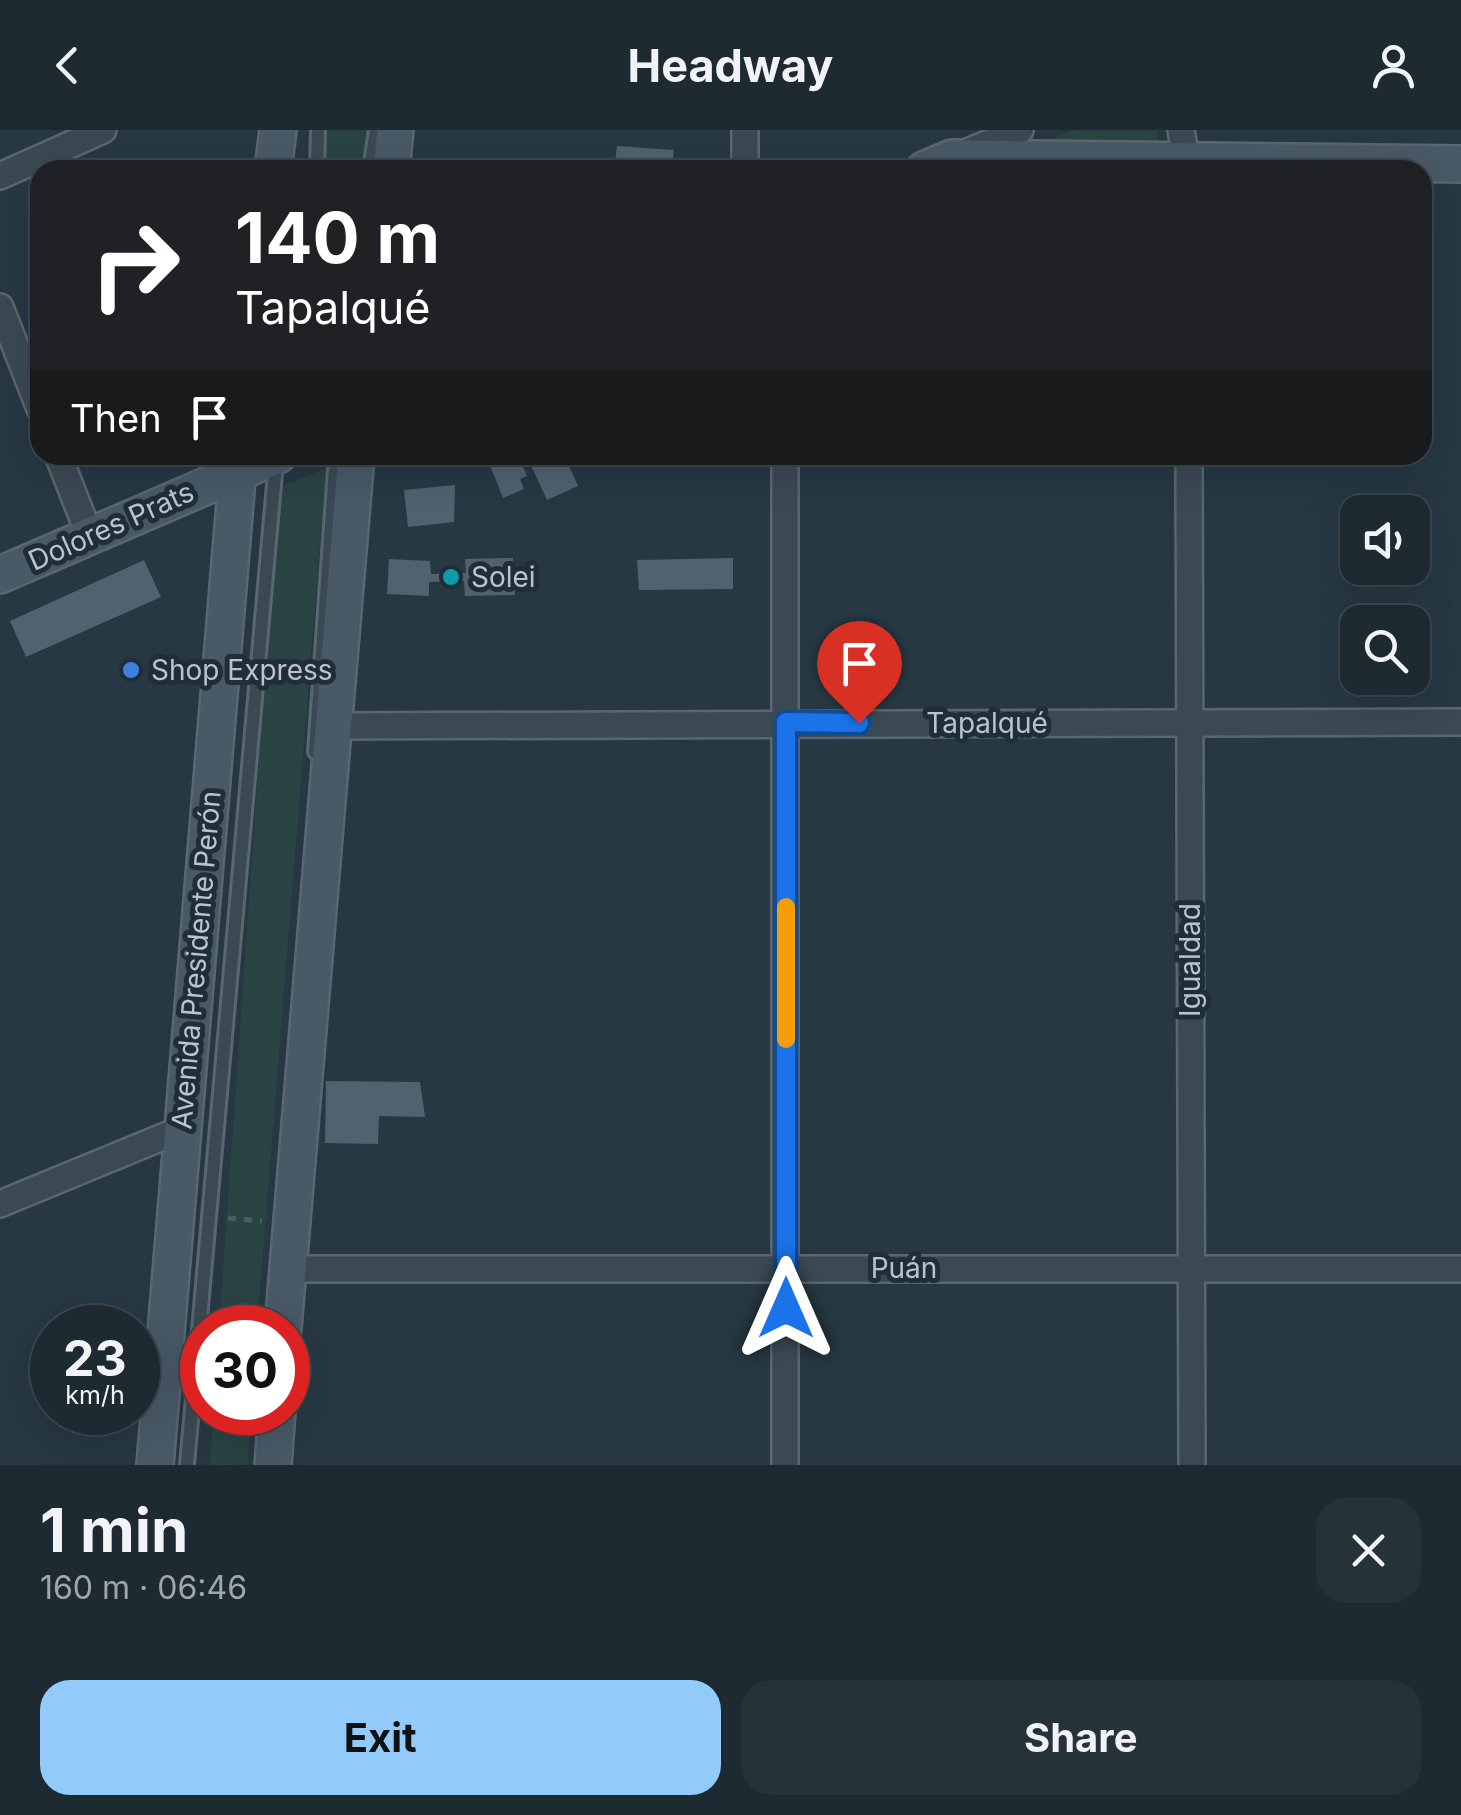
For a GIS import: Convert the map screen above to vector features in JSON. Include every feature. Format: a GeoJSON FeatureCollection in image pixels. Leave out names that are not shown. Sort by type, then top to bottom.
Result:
{"type":"FeatureCollection","features":[{"type":"Feature","properties":{"kind":"main road"},"geometry":{"type":"LineString","coordinates":[[274,160],[278,130]]}},
{"type":"Feature","properties":{"kind":"main road"},"geometry":{"type":"LineString","coordinates":[[392,160],[396,130]]}},
{"type":"Feature","properties":{"kind":"main road"},"geometry":{"type":"LineString","coordinates":[[1037,160],[1186,154],[1351,160]]}},
{"type":"Feature","properties":{"kind":"main road"},"geometry":{"type":"LineString","coordinates":[[1432,163],[1461,164]]}},
{"type":"Feature","properties":{"kind":"main road","name":"Dolores Prats"},"geometry":{"type":"LineString","coordinates":[[0,575],[234,465]]}},
{"type":"Feature","properties":{"kind":"main road","name":"Avenida Presidente Perón"},"geometry":{"type":"LineString","coordinates":[[155,1465],[238,465]]}},
{"type":"Feature","properties":{"kind":"main road"},"geometry":{"type":"LineString","coordinates":[[285,1305],[355,465]]}},
{"type":"Feature","properties":{"kind":"main road"},"geometry":{"type":"LineString","coordinates":[[273,1465],[275,1435]]}},
{"type":"Feature","properties":{"kind":"street"},"geometry":{"type":"LineString","coordinates":[[36,160],[103,130]]}},
{"type":"Feature","properties":{"kind":"street"},"geometry":{"type":"LineString","coordinates":[[744,160],[745,130]]}},
{"type":"Feature","properties":{"kind":"street"},"geometry":{"type":"LineString","coordinates":[[948,160],[1020,130]]}},
{"type":"Feature","properties":{"kind":"street"},"geometry":{"type":"LineString","coordinates":[[0,176],[30,163]]}},
{"type":"Feature","properties":{"kind":"street"},"geometry":{"type":"LineString","coordinates":[[0,307],[30,384]]}},
{"type":"Feature","properties":{"kind":"street"},"geometry":{"type":"LineString","coordinates":[[62,465],[88,534]]}},
{"type":"Feature","properties":{"kind":"street"},"geometry":{"type":"LineString","coordinates":[[785,1465],[786,465]]}},
{"type":"Feature","properties":{"kind":"street","name":"Igualdad"},"geometry":{"type":"LineString","coordinates":[[1188,465],[1192,1465]]}},
{"type":"Feature","properties":{"kind":"street","name":"Tapalqué"},"geometry":{"type":"LineString","coordinates":[[333,726],[1461,722]]}},
{"type":"Feature","properties":{"kind":"street"},"geometry":{"type":"LineString","coordinates":[[0,1204],[182,1129]]}},
{"type":"Feature","properties":{"kind":"street","name":"Puán"},"geometry":{"type":"LineString","coordinates":[[288,1269],[1461,1269]]}},
{"type":"Feature","properties":{"kind":"lane"},"geometry":{"type":"LineString","coordinates":[[317,160],[318,130]]}},
{"type":"Feature","properties":{"kind":"lane"},"geometry":{"type":"LineString","coordinates":[[372,160],[376,130]]}},
{"type":"Feature","properties":{"kind":"lane"},"geometry":{"type":"LineString","coordinates":[[187,1465],[267,528],[276,465]]}},
{"type":"Feature","properties":{"kind":"lane"},"geometry":{"type":"LineString","coordinates":[[274,1305],[335,465]]}},
{"type":"Feature","properties":{"kind":"lane"},"geometry":{"type":"LineString","coordinates":[[260,1465],[262,1435]]}},
{"type":"Feature","properties":{"kind":"green space"},"geometry":{"type":"Polygon","coordinates":[[[325,130],[368,130],[364,160],[325,160],[325,130]]]}},
{"type":"Feature","properties":{"kind":"green space"},"geometry":{"type":"Polygon","coordinates":[[[1073,130],[1157,130],[1159,147],[1057,146],[1054,138],[1073,130]]]}},
{"type":"Feature","properties":{"kind":"green space"},"geometry":{"type":"Polygon","coordinates":[[[326,469],[259,1305],[221,1305],[278,488],[326,469]]]}},
{"type":"Feature","properties":{"kind":"green space"},"geometry":{"type":"Polygon","coordinates":[[[212,1435],[249,1435],[247,1465],[210,1465],[212,1435]]]}},
{"type":"Feature","properties":{"kind":"building"},"geometry":{"type":"Polygon","coordinates":[[[617,146],[674,150],[672,160],[615,160],[617,146]]]}},
{"type":"Feature","properties":{"kind":"building"},"geometry":{"type":"Polygon","coordinates":[[[490,465],[522,465],[527,476],[520,479],[524,489],[503,498],[490,465]]]}},
{"type":"Feature","properties":{"kind":"building"},"geometry":{"type":"Polygon","coordinates":[[[531,465],[569,465],[578,486],[547,500],[531,465]]]}},
{"type":"Feature","properties":{"kind":"building"},"geometry":{"type":"Polygon","coordinates":[[[455,485],[454,522],[408,527],[404,490],[455,485]]]}},
{"type":"Feature","properties":{"kind":"building","name":"Solei"},"geometry":{"type":"Polygon","coordinates":[[[513,558],[515,595],[465,596],[464,581],[429,582],[429,596],[387,594],[389,559],[430,561],[431,574],[466,573],[465,559],[513,558]]]}},
{"type":"Feature","properties":{"kind":"building"},"geometry":{"type":"Polygon","coordinates":[[[733,558],[733,589],[639,590],[637,560],[733,558]]]}},
{"type":"Feature","properties":{"kind":"building"},"geometry":{"type":"Polygon","coordinates":[[[144,560],[161,597],[26,657],[10,621],[144,560]]]}},
{"type":"Feature","properties":{"kind":"building"},"geometry":{"type":"Polygon","coordinates":[[[326,1081],[420,1082],[425,1117],[379,1116],[378,1144],[325,1143],[326,1081]]]}},
{"type":"Feature","properties":{"kind":"slow traffic"},"geometry":{"type":"LineString","coordinates":[[786,907],[786,1039]]}},
{"type":"Feature","properties":{"kind":"place","name":"Solei"},"geometry":{"type":"Point","coordinates":[451,577]}},
{"type":"Feature","properties":{"kind":"place","name":"Shop Express"},"geometry":{"type":"Point","coordinates":[131,670]}},
{"type":"Feature","properties":{"kind":"route"},"geometry":{"type":"LineString","coordinates":[[786,1308],[786,722],[859,723]]}}]}
